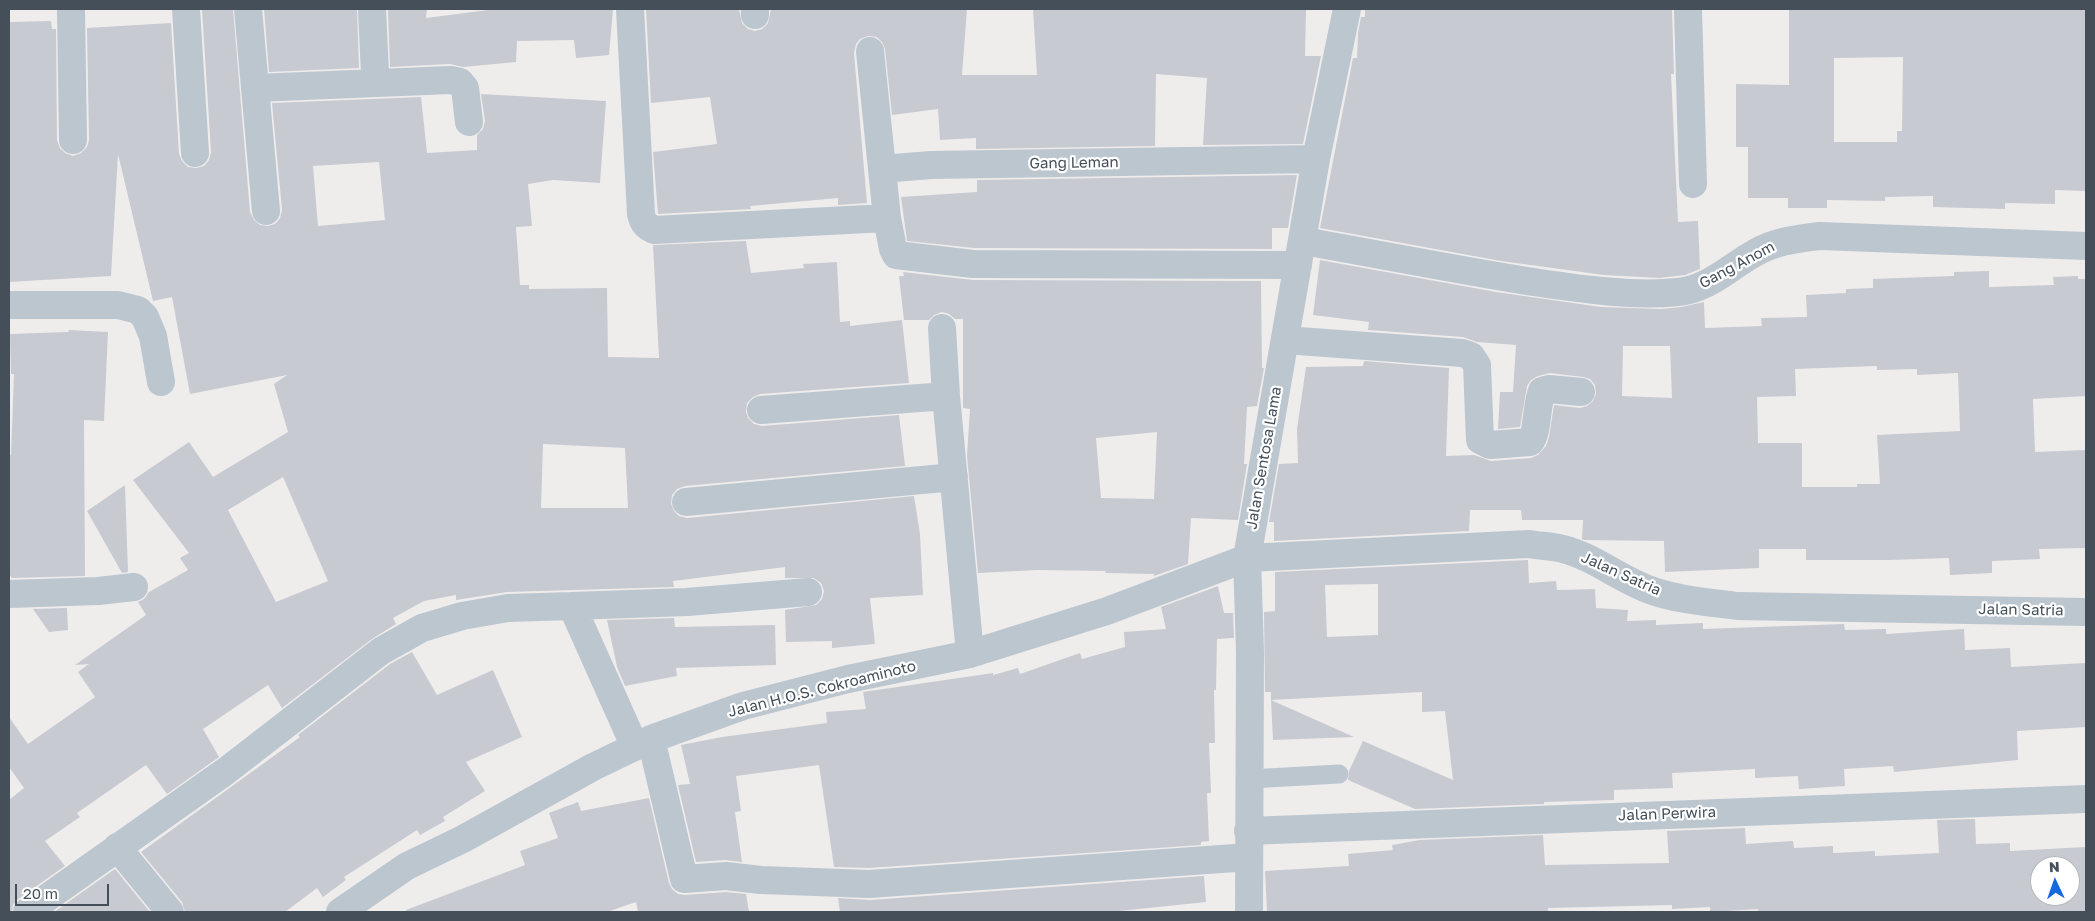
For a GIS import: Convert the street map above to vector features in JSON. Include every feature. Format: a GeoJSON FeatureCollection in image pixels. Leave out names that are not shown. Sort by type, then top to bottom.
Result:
{"type":"FeatureCollection","features":[{"type":"Feature","properties":{"kind":"street"},"geometry":{"type":"LineString","coordinates":[[72,9],[73,140]]}},
{"type":"Feature","properties":{"kind":"street"},"geometry":{"type":"LineString","coordinates":[[186,9],[195,153]]}},
{"type":"Feature","properties":{"kind":"street"},"geometry":{"type":"LineString","coordinates":[[248,9],[266,211]]}},
{"type":"Feature","properties":{"kind":"street"},"geometry":{"type":"LineString","coordinates":[[372,9],[375,74]]}},
{"type":"Feature","properties":{"kind":"street"},"geometry":{"type":"LineString","coordinates":[[630,9],[641,214],[643,223],[654,230],[887,218],[870,51]]}},
{"type":"Feature","properties":{"kind":"street","name":"Jalan Sentosa Lama"},"geometry":{"type":"LineString","coordinates":[[1249,912],[1250,652],[1246,558],[1316,159],[1346,9]]}},
{"type":"Feature","properties":{"kind":"street"},"geometry":{"type":"LineString","coordinates":[[1688,9],[1692,184]]}},
{"type":"Feature","properties":{"kind":"street"},"geometry":{"type":"LineString","coordinates":[[255,88],[452,80],[460,82],[465,88],[469,122]]}},
{"type":"Feature","properties":{"kind":"street","name":"Gang Leman"},"geometry":{"type":"LineString","coordinates":[[882,170],[941,165],[1316,159]]}},
{"type":"Feature","properties":{"kind":"street","name":"Gang Anom"},"geometry":{"type":"LineString","coordinates":[[887,218],[896,255],[973,264],[1300,253],[1482,274],[1576,288],[1644,293],[1679,292],[1704,286],[1755,252],[1790,239],[1820,236],[2086,246]]}},
{"type":"Feature","properties":{"kind":"street"},"geometry":{"type":"LineString","coordinates":[[9,305],[118,305],[138,310],[145,317],[153,336],[161,382]]}},
{"type":"Feature","properties":{"kind":"street"},"geometry":{"type":"LineString","coordinates":[[942,328],[946,396],[970,654]]}},
{"type":"Feature","properties":{"kind":"street"},"geometry":{"type":"LineString","coordinates":[[1284,340],[1462,353],[1471,356],[1477,365],[1480,440],[1490,445],[1530,442],[1535,437],[1536,414],[1542,391],[1549,389],[1581,392]]}},
{"type":"Feature","properties":{"kind":"street"},"geometry":{"type":"LineString","coordinates":[[761,410],[946,396]]}},
{"type":"Feature","properties":{"kind":"street"},"geometry":{"type":"LineString","coordinates":[[686,502],[954,476]]}},
{"type":"Feature","properties":{"kind":"street","name":"Jalan Satria"},"geometry":{"type":"LineString","coordinates":[[1246,558],[1529,544],[1564,549],[1591,560],[1620,577],[1652,590],[1696,601],[1737,606],[2086,612]]}},
{"type":"Feature","properties":{"kind":"street","name":"Jalan H.O.S. Cokroaminoto"},"geometry":{"type":"LineString","coordinates":[[340,912],[407,866],[463,839],[643,743],[743,706],[848,679],[970,654],[1108,611],[1246,558]]}},
{"type":"Feature","properties":{"kind":"street"},"geometry":{"type":"LineString","coordinates":[[9,594],[98,591],[134,587]]}},
{"type":"Feature","properties":{"kind":"street"},"geometry":{"type":"LineString","coordinates":[[27,912],[226,771],[381,651],[422,628],[462,616],[508,608],[687,602],[808,592]]}},
{"type":"Feature","properties":{"kind":"street"},"geometry":{"type":"LineString","coordinates":[[572,606],[643,743]]}},
{"type":"Feature","properties":{"kind":"street","name":"Jalan Perwira"},"geometry":{"type":"LineString","coordinates":[[643,743],[684,879],[726,876],[761,880],[869,884],[1249,844],[2086,799]]}},
{"type":"Feature","properties":{"kind":"street"},"geometry":{"type":"LineString","coordinates":[[117,847],[170,912]]}},
{"type":"Feature","properties":{"kind":"lane"},"geometry":{"type":"LineString","coordinates":[[1250,779],[1340,774]]}},
{"type":"Feature","properties":{"kind":"building"},"geometry":{"type":"Polygon","coordinates":[[[202,9],[233,9],[250,212],[254,220],[260,225],[268,226],[275,224],[280,218],[282,210],[272,103],[421,97],[427,153],[477,150],[477,135],[483,129],[485,121],[481,94],[606,101],[600,183],[553,180],[528,184],[532,226],[516,227],[520,285],[529,285],[529,289],[607,288],[608,357],[659,358],[653,245],[746,241],[751,273],[804,268],[803,264],[837,262],[840,322],[850,321],[850,326],[902,320],[909,383],[760,394],[753,397],[747,403],[746,412],[748,418],[754,424],[762,426],[899,415],[905,466],[685,486],[677,489],[672,495],[671,504],[679,516],[687,518],[914,496],[920,534],[923,595],[870,598],[875,644],[832,648],[832,641],[786,642],[785,610],[816,605],[822,599],[824,591],[821,583],[814,578],[785,578],[785,567],[673,581],[674,587],[507,592],[456,600],[456,595],[424,601],[393,618],[396,624],[372,639],[282,708],[268,685],[203,729],[219,757],[167,794],[146,765],[77,813],[80,817],[45,841],[65,866],[18,899],[13,905],[12,912],[9,912],[9,800],[24,788],[9,767],[9,717],[28,744],[95,697],[78,672],[89,664],[75,665],[146,615],[138,602],[144,599],[149,592],[188,570],[180,558],[189,553],[133,480],[189,442],[213,477],[288,432],[274,384],[287,375],[190,394],[172,297],[153,301],[118,154],[111,276],[9,282],[9,22],[51,21],[52,29],[56,29],[57,140],[60,148],[65,153],[73,156],[81,153],[87,147],[89,140],[87,28],[171,23],[179,154],[182,161],[188,167],[196,168],[204,166],[209,160],[211,152],[202,9]],[[379,162],[313,166],[318,226],[385,220],[379,162]],[[543,444],[541,508],[628,508],[625,448],[543,444]],[[283,477],[228,510],[276,602],[328,581],[283,477]]]}},
{"type":"Feature","properties":{"kind":"building"},"geometry":{"type":"Polygon","coordinates":[[[264,9],[357,9],[359,68],[269,72],[264,9]]]}},
{"type":"Feature","properties":{"kind":"building"},"geometry":{"type":"Polygon","coordinates":[[[388,9],[427,9],[426,18],[496,9],[613,9],[609,55],[576,58],[574,40],[517,41],[516,62],[463,67],[450,64],[390,67],[388,9]]]}},
{"type":"Feature","properties":{"kind":"building"},"geometry":{"type":"Polygon","coordinates":[[[646,9],[739,9],[742,23],[748,29],[755,31],[762,29],[768,23],[771,9],[967,9],[962,75],[1037,75],[1033,9],[1306,9],[1305,56],[1321,56],[1303,144],[1203,145],[1207,78],[1156,74],[1155,146],[976,149],[976,138],[940,140],[938,109],[892,115],[885,49],[877,37],[868,36],[860,39],[856,44],[854,53],[867,203],[838,205],[838,198],[750,206],[751,209],[658,214],[653,152],[717,144],[710,97],[651,103],[646,9]]]}},
{"type":"Feature","properties":{"kind":"building"},"geometry":{"type":"Polygon","coordinates":[[[1365,9],[1672,9],[1674,74],[1671,74],[1678,222],[1698,221],[1700,269],[1685,275],[1659,278],[1604,275],[1501,261],[1320,228],[1353,58],[1357,58],[1361,17],[1365,17],[1365,9]]]}},
{"type":"Feature","properties":{"kind":"building"},"geometry":{"type":"Polygon","coordinates":[[[1789,9],[2086,9],[2086,191],[2055,190],[2055,204],[2005,203],[2005,209],[1933,207],[1933,196],[1885,197],[1885,201],[1827,200],[1827,208],[1788,208],[1788,198],[1748,198],[1748,147],[1736,147],[1736,84],[1789,85],[1789,9]],[[1903,57],[1834,58],[1834,142],[1897,142],[1897,131],[1902,131],[1903,57]]]}},
{"type":"Feature","properties":{"kind":"building"},"geometry":{"type":"Polygon","coordinates":[[[1297,175],[1288,228],[1272,228],[1272,249],[974,248],[907,241],[901,197],[977,192],[977,180],[1297,175]]]}},
{"type":"Feature","properties":{"kind":"building"},"geometry":{"type":"Polygon","coordinates":[[[1320,260],[1496,292],[1601,307],[1661,309],[1704,302],[1705,328],[1762,326],[1761,318],[1807,317],[1806,295],[1846,293],[1846,289],[1873,288],[1873,279],[1954,276],[1954,272],[1989,271],[1989,287],[2054,285],[2053,277],[2078,276],[2078,279],[2086,279],[2086,396],[2033,399],[2035,452],[2086,450],[2086,548],[2039,549],[2040,559],[1992,561],[1992,573],[1950,575],[1949,558],[1806,560],[1806,549],[1759,549],[1759,568],[1665,572],[1664,541],[1584,540],[1582,539],[1583,520],[1522,520],[1521,510],[1470,510],[1469,531],[1274,541],[1274,522],[1269,522],[1279,464],[1298,463],[1297,429],[1306,367],[1363,366],[1364,361],[1449,368],[1446,456],[1474,455],[1491,461],[1531,458],[1538,455],[1546,446],[1549,437],[1554,405],[1580,408],[1587,406],[1593,401],[1596,394],[1595,385],[1590,379],[1550,373],[1538,376],[1531,380],[1527,386],[1520,427],[1498,429],[1500,392],[1513,392],[1516,345],[1477,342],[1463,337],[1368,330],[1369,322],[1313,315],[1320,260]],[[1623,346],[1622,396],[1672,398],[1670,346],[1623,346]],[[1877,366],[1795,369],[1796,396],[1757,397],[1758,443],[1802,443],[1802,487],[1857,487],[1857,484],[1880,484],[1877,435],[1960,431],[1958,373],[1917,375],[1917,369],[1877,370],[1877,366]]]}},
{"type":"Feature","properties":{"kind":"building"},"geometry":{"type":"Polygon","coordinates":[[[903,272],[973,280],[1261,281],[1262,368],[1264,368],[1257,406],[1247,407],[1244,464],[1247,464],[1238,520],[1191,518],[1188,564],[1154,576],[1154,574],[1105,573],[1106,571],[1037,570],[978,573],[967,456],[970,409],[963,408],[963,319],[955,319],[949,314],[942,312],[934,315],[929,320],[904,320],[899,276],[904,276],[903,272]],[[1157,432],[1096,438],[1101,498],[1154,499],[1157,432]]]}},
{"type":"Feature","properties":{"kind":"building"},"geometry":{"type":"Polygon","coordinates":[[[69,330],[108,332],[104,421],[84,420],[85,576],[12,578],[9,574],[9,455],[11,455],[14,374],[11,374],[10,334],[68,332],[69,330]]]}},
{"type":"Feature","properties":{"kind":"building"},"geometry":{"type":"Polygon","coordinates":[[[125,485],[128,572],[122,573],[87,511],[125,485]]]}},
{"type":"Feature","properties":{"kind":"building"},"geometry":{"type":"Polygon","coordinates":[[[1528,560],[1529,583],[1556,581],[1557,590],[1595,589],[1596,608],[1628,610],[1627,621],[1656,620],[1656,625],[1703,623],[1703,629],[1844,624],[1845,630],[1886,629],[1886,634],[1964,629],[1965,650],[2010,648],[2011,667],[2086,663],[2086,727],[2017,731],[2018,760],[1894,772],[1893,766],[1844,769],[1845,786],[1799,789],[1798,776],[1755,778],[1755,769],[1672,773],[1673,788],[1614,790],[1614,800],[1415,809],[1348,780],[1349,771],[1363,741],[1453,780],[1445,711],[1422,712],[1422,692],[1271,700],[1271,692],[1265,692],[1264,612],[1275,611],[1275,572],[1528,560]],[[1378,584],[1325,585],[1327,637],[1378,635],[1378,584]]]}},
{"type":"Feature","properties":{"kind":"building"},"geometry":{"type":"Polygon","coordinates":[[[1218,586],[1224,613],[1233,613],[1234,638],[1217,639],[1216,690],[1214,690],[1215,743],[1209,743],[1211,793],[1207,793],[1209,841],[1201,842],[1201,845],[869,868],[834,867],[819,765],[736,776],[741,811],[735,812],[742,862],[725,860],[696,862],[678,785],[690,784],[681,745],[722,737],[827,723],[826,712],[866,709],[863,692],[993,673],[993,675],[1018,668],[1020,674],[1080,653],[1082,659],[1125,647],[1124,632],[1166,629],[1161,607],[1218,586]]]}},
{"type":"Feature","properties":{"kind":"building"},"geometry":{"type":"Polygon","coordinates":[[[67,608],[68,630],[49,632],[33,609],[67,608]]]}},
{"type":"Feature","properties":{"kind":"building"},"geometry":{"type":"Polygon","coordinates":[[[674,618],[675,627],[775,625],[776,665],[676,668],[677,676],[625,686],[617,667],[607,620],[674,618]]]}},
{"type":"Feature","properties":{"kind":"building"},"geometry":{"type":"Polygon","coordinates":[[[412,652],[437,695],[493,670],[522,737],[466,762],[485,791],[443,817],[445,821],[420,835],[417,830],[344,877],[346,880],[323,897],[317,888],[285,912],[185,912],[182,902],[141,852],[300,737],[298,735],[390,664],[412,652]]]}},
{"type":"Feature","properties":{"kind":"building"},"geometry":{"type":"Polygon","coordinates":[[[1271,700],[1354,737],[1273,740],[1271,700]]]}},
{"type":"Feature","properties":{"kind":"building"},"geometry":{"type":"Polygon","coordinates":[[[649,798],[672,889],[678,894],[685,895],[726,892],[746,894],[749,912],[638,912],[636,902],[607,912],[407,912],[406,910],[525,865],[520,851],[558,838],[549,813],[578,802],[581,811],[649,798]]]}},
{"type":"Feature","properties":{"kind":"building"},"geometry":{"type":"Polygon","coordinates":[[[1975,819],[1976,844],[2010,843],[2010,851],[2086,847],[2086,912],[1759,912],[1758,909],[1710,912],[1710,907],[1672,909],[1672,905],[1548,908],[1548,912],[1267,912],[1265,871],[1349,866],[1348,854],[1393,850],[1392,845],[1420,840],[1543,835],[1545,865],[1669,863],[1667,831],[1745,828],[1746,844],[1793,841],[1794,848],[1833,846],[1833,853],[1875,851],[1875,856],[1939,853],[1937,820],[1975,819]]]}},
{"type":"Feature","properties":{"kind":"building"},"geometry":{"type":"Polygon","coordinates":[[[115,869],[150,912],[54,912],[115,869]]]}},
{"type":"Feature","properties":{"kind":"building"},"geometry":{"type":"Polygon","coordinates":[[[1204,876],[1206,902],[1110,912],[840,912],[838,898],[870,900],[1204,876]]]}}]}
